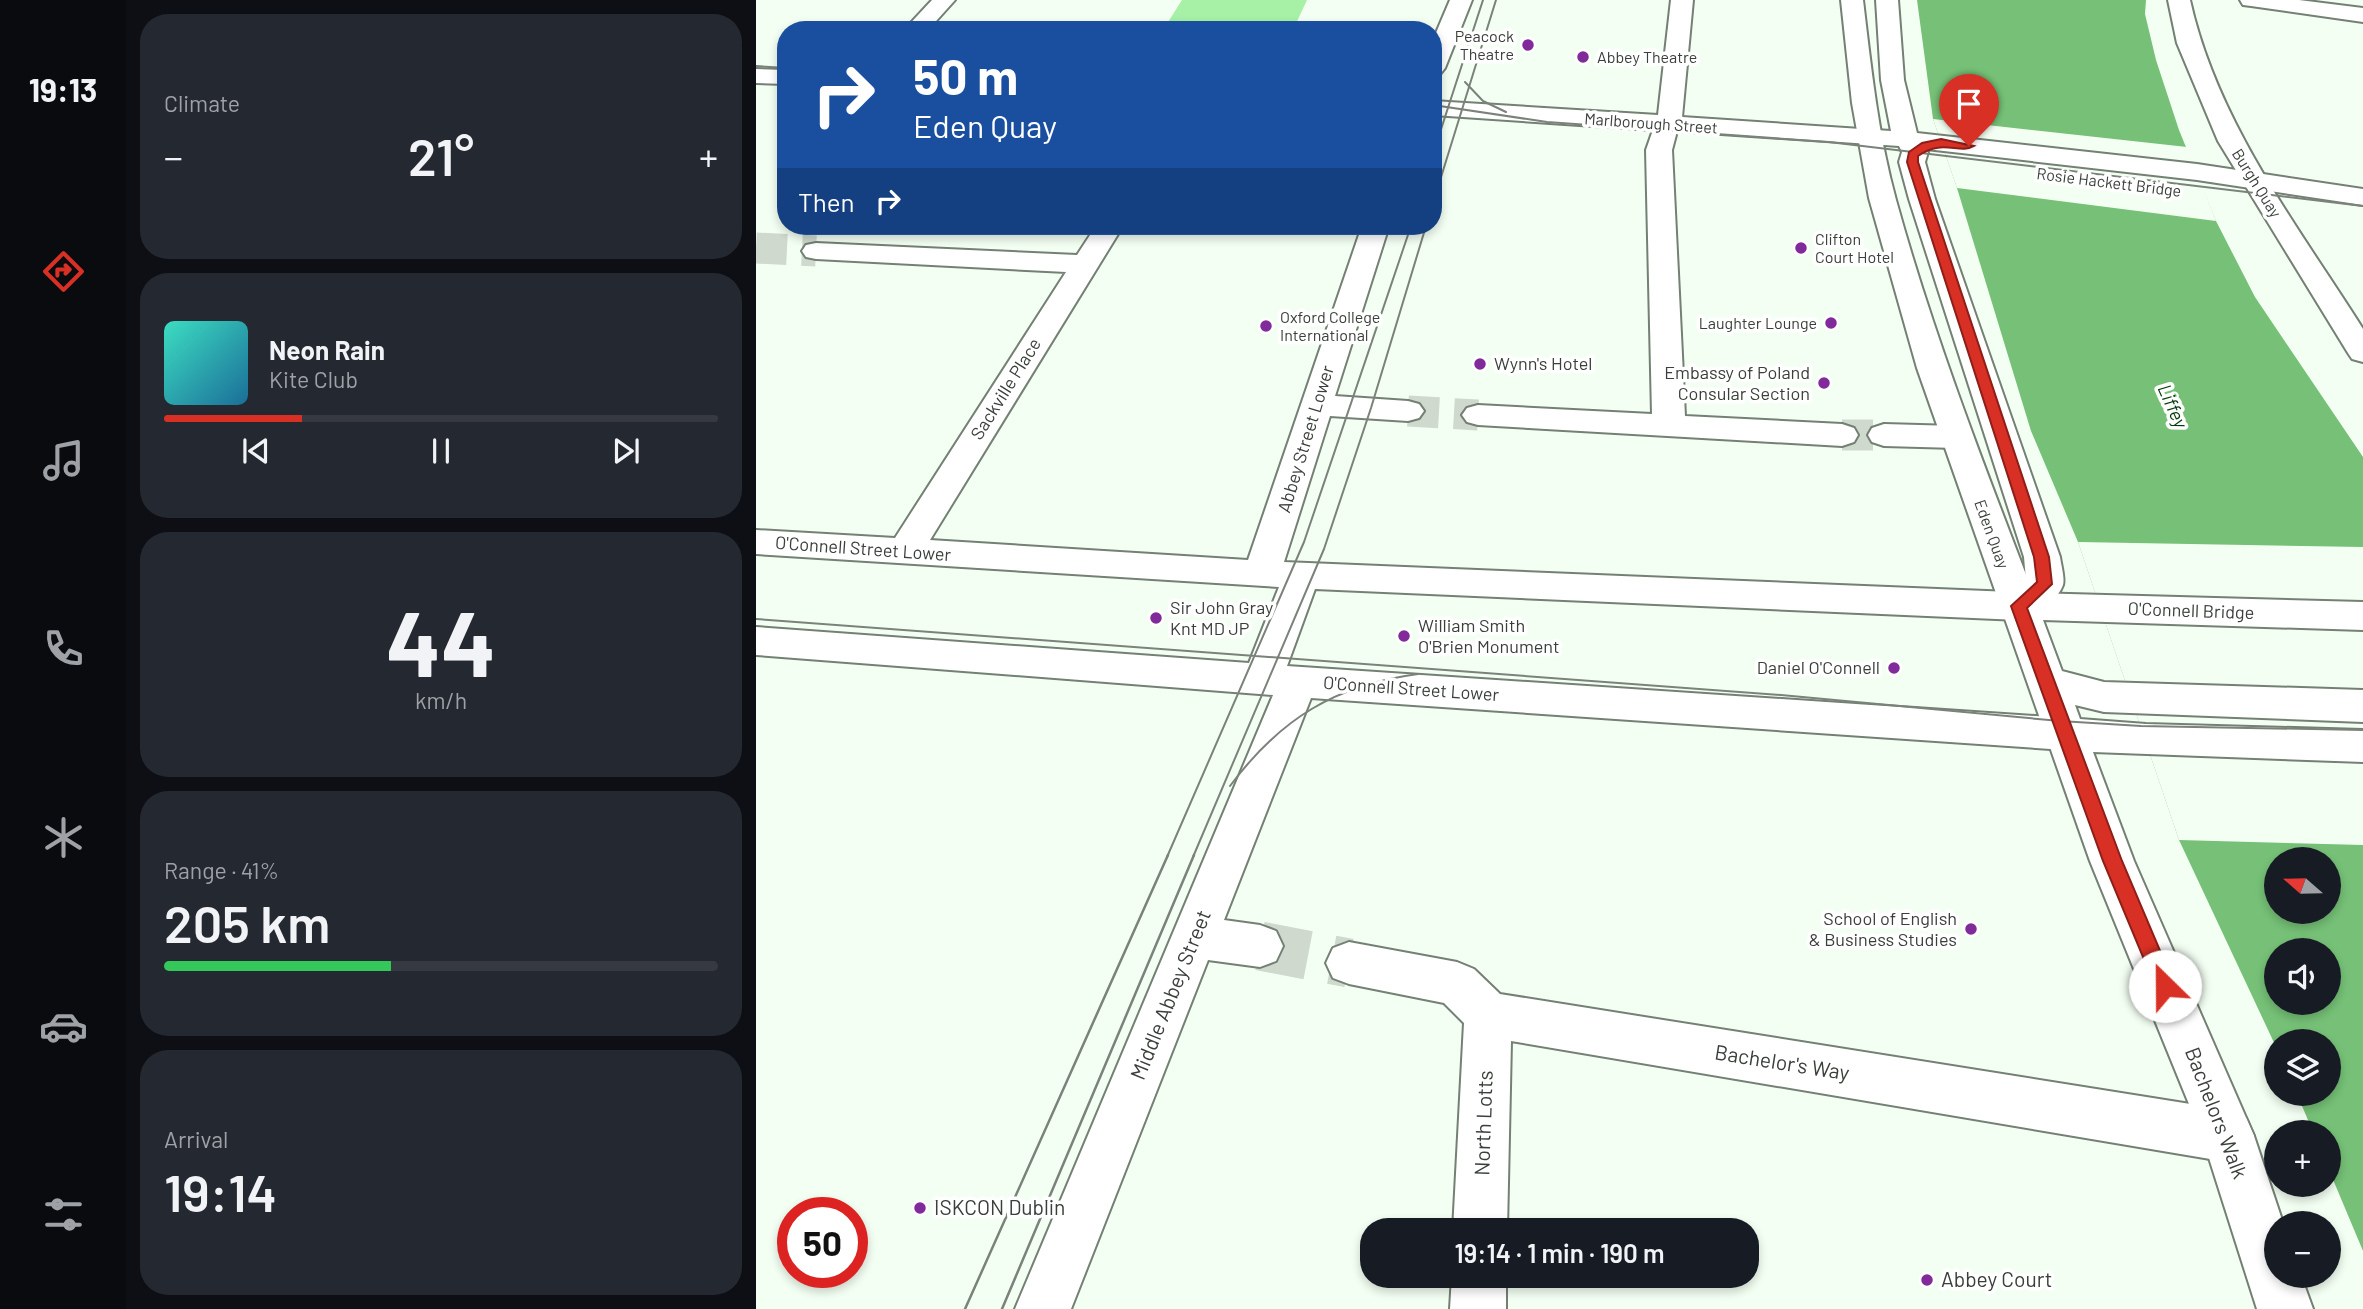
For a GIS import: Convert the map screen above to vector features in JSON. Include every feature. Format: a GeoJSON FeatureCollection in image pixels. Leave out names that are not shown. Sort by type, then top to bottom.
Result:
{"type":"FeatureCollection","features":[{"type":"Feature","properties":{"kind":"street"},"geometry":{"type":"LineString","coordinates":[[924,21],[944,0]]}},
{"type":"Feature","properties":{"kind":"street"},"geometry":{"type":"LineString","coordinates":[[1442,46],[1461,0]]}},
{"type":"Feature","properties":{"kind":"street"},"geometry":{"type":"LineString","coordinates":[[1669,427],[1659,150],[1672,110],[1682,0]]}},
{"type":"Feature","properties":{"kind":"street","name":"Eden Quay"},"geometry":{"type":"LineString","coordinates":[[1852,0],[1869,136],[1886,211],[1932,368],[2019,606]]}},
{"type":"Feature","properties":{"kind":"street"},"geometry":{"type":"LineString","coordinates":[[1886,0],[1894,96],[2042,557],[2045,584],[2019,606]]}},
{"type":"Feature","properties":{"kind":"street","name":"Burgh Quay"},"geometry":{"type":"LineString","coordinates":[[2179,0],[2188,43],[2231,141],[2363,353]]}},
{"type":"Feature","properties":{"kind":"street"},"geometry":{"type":"LineString","coordinates":[[2251,0],[2363,15]]}},
{"type":"Feature","properties":{"kind":"street"},"geometry":{"type":"LineString","coordinates":[[756,76],[777,77]]}},
{"type":"Feature","properties":{"kind":"street","name":"Marlborough Street"},"geometry":{"type":"LineString","coordinates":[[1442,109],[1869,136]]}},
{"type":"Feature","properties":{"kind":"street","name":"Rosie Hackett Bridge"},"geometry":{"type":"LineString","coordinates":[[1869,136],[1912,155],[1923,167],[1945,152]]}},
{"type":"Feature","properties":{"kind":"street","name":"Rosie Hackett Bridge"},"geometry":{"type":"LineString","coordinates":[[1912,155],[1945,152],[2263,192],[2363,197]]}},
{"type":"Feature","properties":{"kind":"street","name":"Sackville Place"},"geometry":{"type":"LineString","coordinates":[[904,553],[1103,235]]}},
{"type":"Feature","properties":{"kind":"street","name":"Abbey Street Lower"},"geometry":{"type":"LineString","coordinates":[[1262,573],[1350,297],[1373,235]]}},
{"type":"Feature","properties":{"kind":"street"},"geometry":{"type":"LineString","coordinates":[[816,251],[1085,264]]}},
{"type":"Feature","properties":{"kind":"street"},"geometry":{"type":"LineString","coordinates":[[1317,405],[1408,411]]}},
{"type":"Feature","properties":{"kind":"street"},"geometry":{"type":"LineString","coordinates":[[1478,415],[1842,435]]}},
{"type":"Feature","properties":{"kind":"street"},"geometry":{"type":"LineString","coordinates":[[1884,435],[1956,437]]}},
{"type":"Feature","properties":{"kind":"street","name":"O'Connell Street Lower"},"geometry":{"type":"LineString","coordinates":[[756,542],[1262,573],[2019,606]]}},
{"type":"Feature","properties":{"kind":"street","name":"Middle Abbey Street"},"geometry":{"type":"LineString","coordinates":[[1043,1309],[1195,936],[1281,680],[1302,575]]}},
{"type":"Feature","properties":{"kind":"street","name":"O'Connell Bridge"},"geometry":{"type":"LineString","coordinates":[[2019,606],[2363,616]]}},
{"type":"Feature","properties":{"kind":"street","name":"Bachelors Walk"},"geometry":{"type":"LineString","coordinates":[[2019,606],[2112,861],[2228,1136],[2285,1309]]}},
{"type":"Feature","properties":{"kind":"street","name":"O'Connell Street Lower"},"geometry":{"type":"LineString","coordinates":[[756,641],[2146,740],[2363,746]]}},
{"type":"Feature","properties":{"kind":"street"},"geometry":{"type":"LineString","coordinates":[[2046,682],[2104,698],[2363,706]]}},
{"type":"Feature","properties":{"kind":"street"},"geometry":{"type":"LineString","coordinates":[[1195,936],[1261,946]]}},
{"type":"Feature","properties":{"kind":"street"},"geometry":{"type":"LineString","coordinates":[[1349,964],[1457,984],[1488,1015]]}},
{"type":"Feature","properties":{"kind":"street","name":"Bachelor's Way"},"geometry":{"type":"LineString","coordinates":[[1488,1015],[2228,1136]]}},
{"type":"Feature","properties":{"kind":"street","name":"North Lotts"},"geometry":{"type":"LineString","coordinates":[[1480,1218],[1488,1015]]}},
{"type":"Feature","properties":{"kind":"street"},"geometry":{"type":"LineString","coordinates":[[1478,1309],[1479,1288]]}},
{"type":"Feature","properties":{"kind":"shaded area"},"geometry":{"type":"Polygon","coordinates":[[[1182,0],[1307,0],[1297,21],[1169,21],[1182,0]]]}},
{"type":"Feature","properties":{"kind":"water","name":"Liffey"},"geometry":{"type":"Polygon","coordinates":[[[1917,0],[2146,0],[2145,14],[2156,60],[2179,130],[2216,221],[2255,297],[2363,457],[2363,1251],[2340,1197],[2341,1120],[2308,1120],[2302,1106],[2341,1106],[2341,1029],[2268,1029],[2179,840],[2078,542],[2031,431],[1957,188],[1933,119],[1917,0]]]}},
{"type":"Feature","properties":{"kind":"pier"},"geometry":{"type":"Polygon","coordinates":[[[1933,119],[2187,147],[2216,221],[1957,188],[1933,119]]]}},
{"type":"Feature","properties":{"kind":"pier"},"geometry":{"type":"Polygon","coordinates":[[[2078,542],[2363,547],[2363,845],[2179,840],[2078,542]]]}},
{"type":"Feature","properties":{"kind":"tunnel"},"geometry":{"type":"LineString","coordinates":[[756,248],[816,251]]}},
{"type":"Feature","properties":{"kind":"tunnel"},"geometry":{"type":"LineString","coordinates":[[1408,411],[1478,415]]}},
{"type":"Feature","properties":{"kind":"tunnel"},"geometry":{"type":"LineString","coordinates":[[1842,435],[1884,435]]}},
{"type":"Feature","properties":{"kind":"tunnel"},"geometry":{"type":"LineString","coordinates":[[1260,946],[1349,963]]}},
{"type":"Feature","properties":{"kind":"tram line"},"geometry":{"type":"LineString","coordinates":[[1448,107],[1483,0]]}},
{"type":"Feature","properties":{"kind":"tram line"},"geometry":{"type":"LineString","coordinates":[[1469,86],[1496,0]]}},
{"type":"Feature","properties":{"kind":"tram line"},"geometry":{"type":"LineString","coordinates":[[756,66],[777,67]]}},
{"type":"Feature","properties":{"kind":"tram line"},"geometry":{"type":"LineString","coordinates":[[1465,82],[1469,86]]}},
{"type":"Feature","properties":{"kind":"tram line"},"geometry":{"type":"LineString","coordinates":[[1462,109],[1469,86]]}},
{"type":"Feature","properties":{"kind":"tram line"},"geometry":{"type":"LineString","coordinates":[[1469,86],[1483,101],[1506,112]]}},
{"type":"Feature","properties":{"kind":"tram line"},"geometry":{"type":"LineString","coordinates":[[1442,106],[1448,107]]}},
{"type":"Feature","properties":{"kind":"tram line"},"geometry":{"type":"LineString","coordinates":[[1442,126],[1448,107]]}},
{"type":"Feature","properties":{"kind":"tram line"},"geometry":{"type":"LineString","coordinates":[[1448,107],[1462,109]]}},
{"type":"Feature","properties":{"kind":"tram line"},"geometry":{"type":"LineString","coordinates":[[1442,174],[1462,109]]}},
{"type":"Feature","properties":{"kind":"tram line"},"geometry":{"type":"LineString","coordinates":[[1462,109],[1547,122],[1829,142],[2363,206]]}},
{"type":"Feature","properties":{"kind":"tram line"},"geometry":{"type":"LineString","coordinates":[[1254,656],[1304,542],[1408,235]]}},
{"type":"Feature","properties":{"kind":"tram line"},"geometry":{"type":"LineString","coordinates":[[1278,658],[1324,549],[1371,408],[1423,235]]}},
{"type":"Feature","properties":{"kind":"tram line"},"geometry":{"type":"LineString","coordinates":[[756,619],[1254,656]]}},
{"type":"Feature","properties":{"kind":"tram line"},"geometry":{"type":"LineString","coordinates":[[1167,857],[1254,656]]}},
{"type":"Feature","properties":{"kind":"tram line"},"geometry":{"type":"LineString","coordinates":[[1254,656],[1278,658]]}},
{"type":"Feature","properties":{"kind":"tram line"},"geometry":{"type":"LineString","coordinates":[[1193,857],[1278,658]]}},
{"type":"Feature","properties":{"kind":"tram line"},"geometry":{"type":"LineString","coordinates":[[1278,658],[1781,695],[2060,721],[2141,726],[2363,730]]}},
{"type":"Feature","properties":{"kind":"tram line"},"geometry":{"type":"LineString","coordinates":[[1230,786],[1269,742],[1312,709],[1361,687],[1418,674]]}},
{"type":"Feature","properties":{"kind":"tram line"},"geometry":{"type":"LineString","coordinates":[[965,1309],[1168,855]]}},
{"type":"Feature","properties":{"kind":"tram line"},"geometry":{"type":"LineString","coordinates":[[1002,1309],[1194,855]]}},
{"type":"Feature","properties":{"kind":"place","name":"Peacock Theatre"},"geometry":{"type":"Point","coordinates":[1528,45]}},
{"type":"Feature","properties":{"kind":"place","name":"Abbey Theatre"},"geometry":{"type":"Point","coordinates":[1583,57]}},
{"type":"Feature","properties":{"kind":"place","name":"Clifton Court Hotel"},"geometry":{"type":"Point","coordinates":[1801,248]}},
{"type":"Feature","properties":{"kind":"place","name":"Laughter Lounge"},"geometry":{"type":"Point","coordinates":[1831,323]}},
{"type":"Feature","properties":{"kind":"place","name":"Oxford College International"},"geometry":{"type":"Point","coordinates":[1266,326]}},
{"type":"Feature","properties":{"kind":"place","name":"Wynn's Hotel"},"geometry":{"type":"Point","coordinates":[1480,364]}},
{"type":"Feature","properties":{"kind":"place","name":"Embassy of Poland Consular Section"},"geometry":{"type":"Point","coordinates":[1824,383]}},
{"type":"Feature","properties":{"kind":"place","name":"Sir John Gray Knt MD JP"},"geometry":{"type":"Point","coordinates":[1156,618]}},
{"type":"Feature","properties":{"kind":"place","name":"William Smith O'Brien Monument"},"geometry":{"type":"Point","coordinates":[1404,636]}},
{"type":"Feature","properties":{"kind":"place","name":"Daniel O'Connell"},"geometry":{"type":"Point","coordinates":[1894,668]}},
{"type":"Feature","properties":{"kind":"place","name":"School of English & Business Studies"},"geometry":{"type":"Point","coordinates":[1971,929]}},
{"type":"Feature","properties":{"kind":"place","name":"ISKCON Dublin"},"geometry":{"type":"Point","coordinates":[920,1208]}},
{"type":"Feature","properties":{"kind":"place","name":"Abbey Court"},"geometry":{"type":"Point","coordinates":[1927,1280]}},
{"type":"Feature","properties":{"kind":"route"},"geometry":{"type":"LineString","coordinates":[[1969,146],[1941,142],[1926,145],[1915,152],[1912,162],[2042,557],[2045,584],[2019,606],[2112,861],[2165,986]]}}]}
